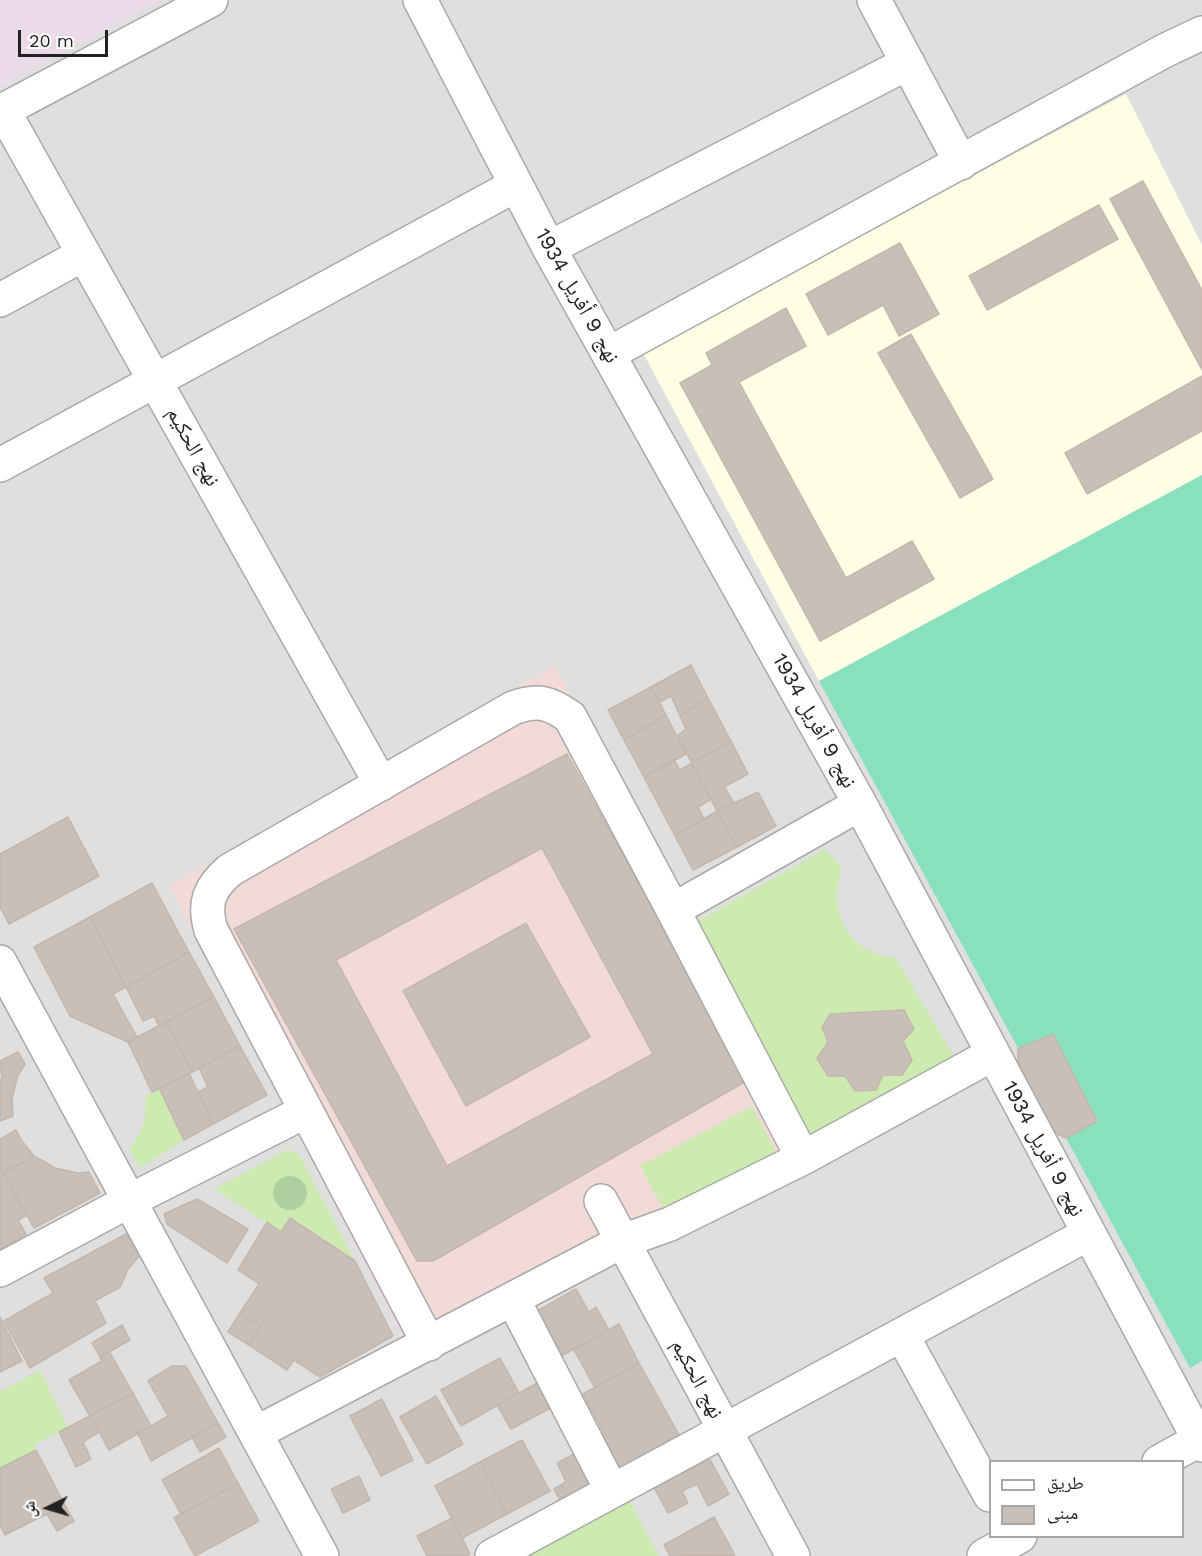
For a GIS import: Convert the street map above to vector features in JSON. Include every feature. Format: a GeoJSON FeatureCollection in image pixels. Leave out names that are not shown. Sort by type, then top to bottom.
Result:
{"type":"FeatureCollection","features":[{"type":"Feature","properties":{"kind":"street"},"geometry":{"type":"LineString","coordinates":[[2,111],[211,0]]}},
{"type":"Feature","properties":{"kind":"street","name":"نهج 9 أفريل 1934"},"geometry":{"type":"LineString","coordinates":[[420,0],[549,248],[610,353],[860,804],[1088,1234],[1192,1400],[1201,1442]]}},
{"type":"Feature","properties":{"kind":"street"},"geometry":{"type":"LineString","coordinates":[[874,0],[961,163]]}},
{"type":"Feature","properties":{"kind":"street"},"geometry":{"type":"LineString","coordinates":[[610,353],[1164,51],[1202,33]]}},
{"type":"Feature","properties":{"kind":"street"},"geometry":{"type":"LineString","coordinates":[[549,248],[908,63]]}},
{"type":"Feature","properties":{"kind":"street","name":"نهج الحكيم"},"geometry":{"type":"LineString","coordinates":[[2,111],[381,784]]}},
{"type":"Feature","properties":{"kind":"street"},"geometry":{"type":"LineString","coordinates":[[0,465],[516,185]]}},
{"type":"Feature","properties":{"kind":"street"},"geometry":{"type":"LineString","coordinates":[[0,300],[84,254]]}},
{"type":"Feature","properties":{"kind":"street"},"geometry":{"type":"LineString","coordinates":[[429,1344],[210,930],[207,903],[216,885],[230,870],[513,708],[527,703],[543,702],[570,717],[803,1158]]}},
{"type":"Feature","properties":{"kind":"street"},"geometry":{"type":"LineString","coordinates":[[673,910],[860,804]]}},
{"type":"Feature","properties":{"kind":"street"},"geometry":{"type":"LineString","coordinates":[[0,962],[322,1556]]}},
{"type":"Feature","properties":{"kind":"street"},"geometry":{"type":"LineString","coordinates":[[256,1433],[623,1241],[670,1224],[803,1158],[993,1054]]}},
{"type":"Feature","properties":{"kind":"street"},"geometry":{"type":"LineString","coordinates":[[0,1270],[129,1200],[306,1110]]}},
{"type":"Feature","properties":{"kind":"street","name":"نهج الحكيم"},"geometry":{"type":"LineString","coordinates":[[601,1201],[793,1556]]}},
{"type":"Feature","properties":{"kind":"street"},"geometry":{"type":"LineString","coordinates":[[492,1556],[1088,1234]]}},
{"type":"Feature","properties":{"kind":"street"},"geometry":{"type":"LineString","coordinates":[[513,1299],[612,1491]]}},
{"type":"Feature","properties":{"kind":"street"},"geometry":{"type":"LineString","coordinates":[[902,1335],[989,1493]]}},
{"type":"Feature","properties":{"kind":"street"},"geometry":{"type":"LineString","coordinates":[[1161,1460],[1201,1442]]}},
{"type":"Feature","properties":{"kind":"street"},"geometry":{"type":"LineString","coordinates":[[984,1556],[1014,1538]]}},
{"type":"Feature","properties":{"kind":"shaded area"},"geometry":{"type":"Polygon","coordinates":[[[0,0],[159,0],[0,86],[0,0]]]}},
{"type":"Feature","properties":{"kind":"shaded area"},"geometry":{"type":"Polygon","coordinates":[[[159,0],[1202,0],[1202,1556],[0,1556],[0,86],[159,0]]]}},
{"type":"Feature","properties":{"kind":"shaded area"},"geometry":{"type":"Polygon","coordinates":[[[1126,94],[1202,245],[1202,475],[819,681],[643,353],[1126,94]]]}},
{"type":"Feature","properties":{"kind":"shaded area"},"geometry":{"type":"Polygon","coordinates":[[[555,666],[812,1151],[418,1366],[169,886],[555,666]]]}},
{"type":"Feature","properties":{"kind":"green space"},"geometry":{"type":"Polygon","coordinates":[[[1202,475],[1202,1361],[1190,1368],[1066,1138],[1053,1132],[1018,1063],[1018,1048],[819,681],[1202,475]]]}},
{"type":"Feature","properties":{"kind":"green space"},"geometry":{"type":"Polygon","coordinates":[[[825,849],[842,867],[838,884],[838,900],[845,928],[864,948],[896,958],[955,1058],[811,1142],[693,924],[825,849]]]}},
{"type":"Feature","properties":{"kind":"green space"},"geometry":{"type":"Polygon","coordinates":[[[159,1088],[184,1140],[140,1168],[129,1149],[143,1124],[146,1110],[145,1096],[159,1088]]]}},
{"type":"Feature","properties":{"kind":"green space"},"geometry":{"type":"Polygon","coordinates":[[[752,1106],[779,1157],[667,1216],[640,1166],[752,1106]]]}},
{"type":"Feature","properties":{"kind":"green space"},"geometry":{"type":"Polygon","coordinates":[[[287,1150],[299,1154],[355,1261],[291,1218],[281,1232],[214,1189],[287,1150]]]}},
{"type":"Feature","properties":{"kind":"green space"},"geometry":{"type":"Polygon","coordinates":[[[290,1176],[302,1181],[307,1193],[302,1205],[290,1210],[278,1205],[273,1193],[278,1181],[290,1176]]]}},
{"type":"Feature","properties":{"kind":"green space"},"geometry":{"type":"Polygon","coordinates":[[[40,1370],[68,1427],[34,1445],[36,1450],[0,1468],[0,1392],[40,1370]]]}},
{"type":"Feature","properties":{"kind":"green space"},"geometry":{"type":"Polygon","coordinates":[[[629,1500],[659,1556],[517,1556],[629,1500]]]}},
{"type":"Feature","properties":{"kind":"building"},"geometry":{"type":"Polygon","coordinates":[[[1143,181],[1202,290],[1202,370],[1110,199],[1143,181]]]}},
{"type":"Feature","properties":{"kind":"building"},"geometry":{"type":"Polygon","coordinates":[[[1099,205],[1118,239],[987,310],[969,276],[1099,205]]]}},
{"type":"Feature","properties":{"kind":"building"},"geometry":{"type":"Polygon","coordinates":[[[900,243],[939,314],[899,336],[883,305],[828,335],[806,294],[900,243]]]}},
{"type":"Feature","properties":{"kind":"building"},"geometry":{"type":"Polygon","coordinates":[[[786,308],[806,346],[739,382],[846,578],[912,541],[934,579],[820,641],[680,383],[712,365],[706,353],[786,308]]]}},
{"type":"Feature","properties":{"kind":"building"},"geometry":{"type":"Polygon","coordinates":[[[911,334],[993,479],[960,498],[878,353],[911,334]]]}},
{"type":"Feature","properties":{"kind":"building"},"geometry":{"type":"Polygon","coordinates":[[[1202,376],[1202,431],[1087,494],[1065,453],[1202,376]]]}},
{"type":"Feature","properties":{"kind":"building"},"geometry":{"type":"Polygon","coordinates":[[[691,665],[708,698],[680,716],[671,696],[659,702],[651,687],[691,665]]]}},
{"type":"Feature","properties":{"kind":"building"},"geometry":{"type":"Polygon","coordinates":[[[651,687],[666,715],[624,740],[608,710],[651,687]]]}},
{"type":"Feature","properties":{"kind":"building"},"geometry":{"type":"Polygon","coordinates":[[[708,698],[731,741],[692,763],[677,736],[686,729],[680,716],[708,698]]]}},
{"type":"Feature","properties":{"kind":"building"},"geometry":{"type":"Polygon","coordinates":[[[666,715],[686,754],[644,777],[624,740],[666,715]]]}},
{"type":"Feature","properties":{"kind":"building"},"geometry":{"type":"Polygon","coordinates":[[[731,741],[748,774],[724,787],[734,803],[717,811],[692,763],[731,741]]]}},
{"type":"Feature","properties":{"kind":"building"},"geometry":{"type":"Polygon","coordinates":[[[567,754],[748,1080],[433,1261],[417,1261],[234,929],[567,754]],[[542,848],[336,960],[447,1166],[653,1054],[542,848]]]}},
{"type":"Feature","properties":{"kind":"building"},"geometry":{"type":"Polygon","coordinates":[[[674,760],[680,770],[692,763],[711,799],[698,807],[704,819],[675,836],[644,777],[674,760]]]}},
{"type":"Feature","properties":{"kind":"building"},"geometry":{"type":"Polygon","coordinates":[[[758,792],[776,826],[737,847],[717,811],[758,792]]]}},
{"type":"Feature","properties":{"kind":"building"},"geometry":{"type":"Polygon","coordinates":[[[717,811],[737,847],[693,870],[675,836],[717,811]]]}},
{"type":"Feature","properties":{"kind":"building"},"geometry":{"type":"Polygon","coordinates":[[[68,817],[99,876],[9,924],[0,907],[0,854],[68,817]]]}},
{"type":"Feature","properties":{"kind":"building"},"geometry":{"type":"Polygon","coordinates":[[[152,883],[189,952],[126,987],[90,917],[152,883]]]}},
{"type":"Feature","properties":{"kind":"building"},"geometry":{"type":"Polygon","coordinates":[[[90,917],[126,987],[113,994],[137,1037],[128,1042],[70,1016],[34,947],[90,917]]]}},
{"type":"Feature","properties":{"kind":"building"},"geometry":{"type":"Polygon","coordinates":[[[526,923],[590,1037],[466,1106],[403,991],[526,923]]]}},
{"type":"Feature","properties":{"kind":"building"},"geometry":{"type":"Polygon","coordinates":[[[189,952],[214,997],[159,1026],[154,1016],[143,1021],[126,987],[189,952]]]}},
{"type":"Feature","properties":{"kind":"building"},"geometry":{"type":"Polygon","coordinates":[[[214,997],[240,1046],[192,1072],[166,1022],[214,997]]]}},
{"type":"Feature","properties":{"kind":"building"},"geometry":{"type":"Polygon","coordinates":[[[904,1010],[914,1029],[903,1041],[912,1060],[902,1075],[883,1075],[876,1090],[855,1091],[845,1076],[828,1076],[817,1058],[828,1042],[822,1027],[830,1014],[904,1010]]]}},
{"type":"Feature","properties":{"kind":"building"},"geometry":{"type":"Polygon","coordinates":[[[166,1022],[192,1072],[152,1092],[128,1042],[166,1022]]]}},
{"type":"Feature","properties":{"kind":"building"},"geometry":{"type":"Polygon","coordinates":[[[1053,1034],[1097,1121],[1066,1138],[1053,1132],[1018,1063],[1018,1049],[1053,1034]]]}},
{"type":"Feature","properties":{"kind":"building"},"geometry":{"type":"Polygon","coordinates":[[[240,1046],[267,1095],[213,1124],[198,1092],[208,1087],[199,1068],[240,1046]]]}},
{"type":"Feature","properties":{"kind":"building"},"geometry":{"type":"Polygon","coordinates":[[[18,1052],[25,1064],[17,1078],[12,1099],[13,1116],[0,1121],[0,1080],[2,1079],[0,1061],[18,1052]]]}},
{"type":"Feature","properties":{"kind":"building"},"geometry":{"type":"Polygon","coordinates":[[[189,1073],[213,1124],[184,1140],[159,1088],[189,1073]]]}},
{"type":"Feature","properties":{"kind":"building"},"geometry":{"type":"Polygon","coordinates":[[[16,1130],[34,1156],[0,1175],[0,1139],[16,1130]]]}},
{"type":"Feature","properties":{"kind":"building"},"geometry":{"type":"Polygon","coordinates":[[[34,1156],[55,1168],[78,1173],[89,1172],[100,1193],[34,1228],[3,1173],[34,1156]]]}},
{"type":"Feature","properties":{"kind":"building"},"geometry":{"type":"Polygon","coordinates":[[[3,1173],[27,1215],[18,1220],[26,1234],[1,1249],[0,1175],[3,1173]]]}},
{"type":"Feature","properties":{"kind":"building"},"geometry":{"type":"Polygon","coordinates":[[[197,1199],[248,1229],[227,1263],[167,1224],[164,1214],[197,1199]]]}},
{"type":"Feature","properties":{"kind":"building"},"geometry":{"type":"Polygon","coordinates":[[[290,1218],[355,1261],[393,1336],[320,1377],[294,1360],[287,1370],[249,1345],[261,1326],[240,1313],[259,1284],[238,1270],[267,1222],[281,1232],[290,1218]]]}},
{"type":"Feature","properties":{"kind":"building"},"geometry":{"type":"Polygon","coordinates":[[[126,1234],[141,1254],[128,1269],[120,1287],[95,1301],[106,1323],[30,1368],[4,1321],[53,1293],[44,1278],[126,1234]]]}},
{"type":"Feature","properties":{"kind":"building"},"geometry":{"type":"Polygon","coordinates":[[[576,1289],[589,1312],[596,1307],[609,1330],[563,1355],[557,1345],[547,1351],[527,1317],[576,1289]]]}},
{"type":"Feature","properties":{"kind":"building"},"geometry":{"type":"Polygon","coordinates":[[[240,1313],[261,1326],[249,1345],[228,1332],[240,1313]]]}},
{"type":"Feature","properties":{"kind":"building"},"geometry":{"type":"Polygon","coordinates":[[[0,1317],[22,1361],[0,1372],[0,1317]]]}},
{"type":"Feature","properties":{"kind":"building"},"geometry":{"type":"Polygon","coordinates":[[[619,1324],[639,1363],[595,1388],[574,1350],[619,1324]]]}},
{"type":"Feature","properties":{"kind":"building"},"geometry":{"type":"Polygon","coordinates":[[[122,1325],[130,1340],[100,1357],[92,1343],[122,1325]]]}},
{"type":"Feature","properties":{"kind":"building"},"geometry":{"type":"Polygon","coordinates":[[[109,1351],[133,1393],[90,1416],[69,1380],[102,1361],[100,1357],[109,1351]]]}},
{"type":"Feature","properties":{"kind":"building"},"geometry":{"type":"Polygon","coordinates":[[[500,1358],[519,1393],[461,1426],[441,1390],[500,1358]]]}},
{"type":"Feature","properties":{"kind":"building"},"geometry":{"type":"Polygon","coordinates":[[[639,1363],[682,1440],[619,1474],[598,1436],[604,1433],[583,1394],[639,1363]]]}},
{"type":"Feature","properties":{"kind":"building"},"geometry":{"type":"Polygon","coordinates":[[[172,1366],[186,1366],[218,1423],[151,1461],[138,1434],[168,1416],[148,1381],[172,1366]]]}},
{"type":"Feature","properties":{"kind":"building"},"geometry":{"type":"Polygon","coordinates":[[[541,1381],[554,1406],[511,1429],[497,1405],[541,1381]]]}},
{"type":"Feature","properties":{"kind":"building"},"geometry":{"type":"Polygon","coordinates":[[[133,1393],[151,1426],[109,1450],[90,1416],[133,1393]]]}},
{"type":"Feature","properties":{"kind":"building"},"geometry":{"type":"Polygon","coordinates":[[[436,1396],[463,1444],[427,1464],[400,1417],[436,1396]]]}},
{"type":"Feature","properties":{"kind":"building"},"geometry":{"type":"Polygon","coordinates":[[[382,1399],[413,1460],[381,1476],[350,1416],[382,1399]]]}},
{"type":"Feature","properties":{"kind":"building"},"geometry":{"type":"Polygon","coordinates":[[[90,1416],[99,1432],[83,1442],[91,1459],[76,1467],[59,1432],[90,1416]]]}},
{"type":"Feature","properties":{"kind":"building"},"geometry":{"type":"Polygon","coordinates":[[[218,1423],[226,1437],[200,1452],[192,1437],[218,1423]]]}},
{"type":"Feature","properties":{"kind":"building"},"geometry":{"type":"Polygon","coordinates":[[[522,1440],[550,1491],[507,1514],[480,1462],[522,1440]]]}},
{"type":"Feature","properties":{"kind":"building"},"geometry":{"type":"Polygon","coordinates":[[[219,1448],[238,1483],[181,1514],[162,1480],[219,1448]]]}},
{"type":"Feature","properties":{"kind":"building"},"geometry":{"type":"Polygon","coordinates":[[[36,1450],[65,1505],[5,1535],[0,1525],[0,1468],[36,1450]]]}},
{"type":"Feature","properties":{"kind":"building"},"geometry":{"type":"Polygon","coordinates":[[[580,1451],[598,1485],[562,1504],[554,1489],[566,1482],[557,1463],[580,1451]]]}},
{"type":"Feature","properties":{"kind":"building"},"geometry":{"type":"Polygon","coordinates":[[[708,1456],[729,1494],[708,1506],[697,1484],[682,1491],[688,1503],[668,1513],[653,1486],[708,1456]]]}},
{"type":"Feature","properties":{"kind":"building"},"geometry":{"type":"Polygon","coordinates":[[[480,1462],[507,1514],[462,1538],[435,1486],[480,1462]]]}},
{"type":"Feature","properties":{"kind":"building"},"geometry":{"type":"Polygon","coordinates":[[[359,1476],[370,1500],[343,1513],[331,1489],[359,1476]]]}},
{"type":"Feature","properties":{"kind":"building"},"geometry":{"type":"Polygon","coordinates":[[[238,1483],[259,1521],[195,1556],[174,1518],[238,1483]]]}},
{"type":"Feature","properties":{"kind":"building"},"geometry":{"type":"Polygon","coordinates":[[[65,1505],[74,1521],[57,1531],[47,1514],[65,1505]]]}},
{"type":"Feature","properties":{"kind":"building"},"geometry":{"type":"Polygon","coordinates":[[[714,1517],[735,1555],[670,1556],[664,1545],[714,1517]]]}},
{"type":"Feature","properties":{"kind":"building"},"geometry":{"type":"Polygon","coordinates":[[[452,1518],[470,1554],[466,1556],[427,1556],[417,1536],[452,1518]]]}}]}
